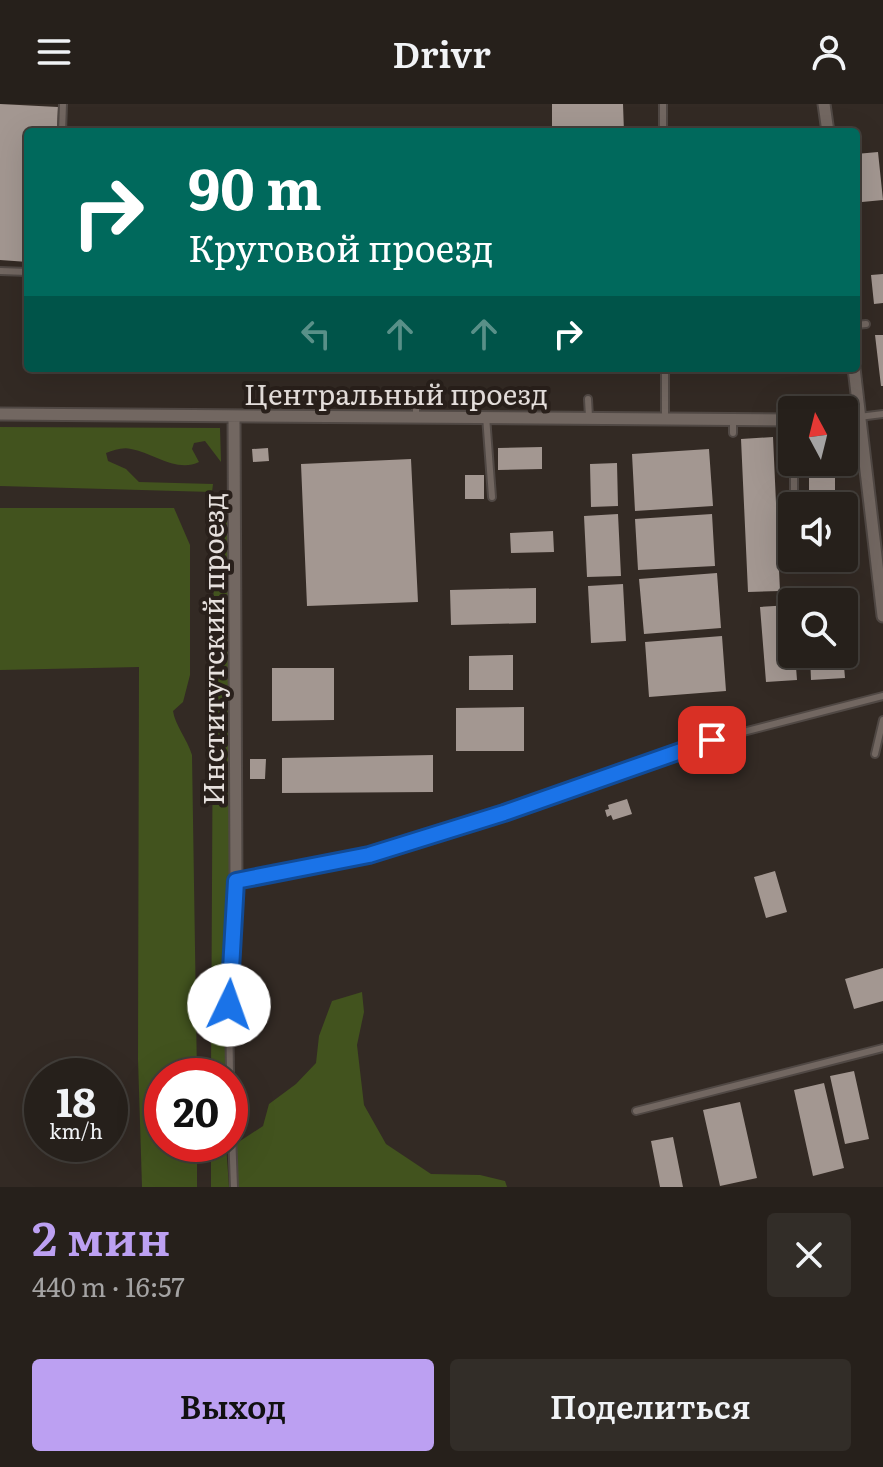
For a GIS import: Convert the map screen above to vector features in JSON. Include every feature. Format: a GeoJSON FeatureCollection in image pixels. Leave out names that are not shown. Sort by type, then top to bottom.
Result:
{"type":"FeatureCollection","features":[{"type":"Feature","properties":{"kind":"street"},"geometry":{"type":"LineString","coordinates":[[824,104],[827,128]]}},
{"type":"Feature","properties":{"kind":"street"},"geometry":{"type":"LineString","coordinates":[[854,372],[881,573],[883,616]]}},
{"type":"Feature","properties":{"kind":"street","name":"Центральный проезд"},"geometry":{"type":"LineString","coordinates":[[0,414],[778,420]]}},
{"type":"Feature","properties":{"kind":"street","name":"Институтский проезд"},"geometry":{"type":"LineString","coordinates":[[234,417],[239,702],[236,881]]}},
{"type":"Feature","properties":{"kind":"lane"},"geometry":{"type":"LineString","coordinates":[[62,128],[63,104]]}},
{"type":"Feature","properties":{"kind":"lane"},"geometry":{"type":"LineString","coordinates":[[663,104],[663,128]]}},
{"type":"Feature","properties":{"kind":"lane"},"geometry":{"type":"LineString","coordinates":[[0,271],[24,272]]}},
{"type":"Feature","properties":{"kind":"lane"},"geometry":{"type":"LineString","coordinates":[[860,325],[866,324]]}},
{"type":"Feature","properties":{"kind":"lane"},"geometry":{"type":"LineString","coordinates":[[665,372],[665,418]]}},
{"type":"Feature","properties":{"kind":"lane"},"geometry":{"type":"LineString","coordinates":[[416,399],[416,416]]}},
{"type":"Feature","properties":{"kind":"lane"},"geometry":{"type":"LineString","coordinates":[[588,399],[589,417]]}},
{"type":"Feature","properties":{"kind":"lane"},"geometry":{"type":"LineString","coordinates":[[859,417],[883,414]]}},
{"type":"Feature","properties":{"kind":"lane"},"geometry":{"type":"LineString","coordinates":[[486,416],[492,497]]}},
{"type":"Feature","properties":{"kind":"lane"},"geometry":{"type":"LineString","coordinates":[[733,419],[733,433]]}},
{"type":"Feature","properties":{"kind":"lane"},"geometry":{"type":"LineString","coordinates":[[230,1058],[229,990],[236,881],[369,855],[504,813],[712,740],[883,696]]}},
{"type":"Feature","properties":{"kind":"lane"},"geometry":{"type":"LineString","coordinates":[[875,754],[883,720]]}},
{"type":"Feature","properties":{"kind":"lane"},"geometry":{"type":"LineString","coordinates":[[636,1111],[883,1048]]}},
{"type":"Feature","properties":{"kind":"lane"},"geometry":{"type":"LineString","coordinates":[[233,1162],[234,1187]]}},
{"type":"Feature","properties":{"kind":"green space"},"geometry":{"type":"Polygon","coordinates":[[[0,427],[220,428],[221,462],[205,441],[194,443],[192,449],[199,462],[191,465],[174,464],[128,448],[106,453],[108,461],[126,469],[139,482],[213,484],[212,492],[0,486],[0,427]]]}},
{"type":"Feature","properties":{"kind":"green space"},"geometry":{"type":"Polygon","coordinates":[[[219,494],[229,494],[232,884],[225,988],[225,1058],[211,1058],[214,498],[219,494]]]}},
{"type":"Feature","properties":{"kind":"green space"},"geometry":{"type":"Polygon","coordinates":[[[0,508],[174,508],[190,545],[190,675],[183,702],[173,711],[192,755],[197,1058],[144,1058],[144,1162],[197,1162],[197,1187],[142,1187],[138,1059],[139,667],[0,670],[0,508]]]}},
{"type":"Feature","properties":{"kind":"green space"},"geometry":{"type":"Polygon","coordinates":[[[362,992],[364,1012],[357,1045],[364,1105],[386,1144],[431,1174],[480,1175],[505,1181],[507,1187],[236,1187],[235,1162],[248,1162],[248,1136],[263,1126],[269,1104],[296,1084],[316,1063],[319,1036],[332,1001],[362,992]]]}},
{"type":"Feature","properties":{"kind":"green space"},"geometry":{"type":"Polygon","coordinates":[[[211,1162],[227,1162],[229,1187],[211,1187],[211,1162]]]}},
{"type":"Feature","properties":{"kind":"building"},"geometry":{"type":"Polygon","coordinates":[[[0,104],[58,107],[57,128],[24,128],[24,262],[0,260],[0,104]]]}},
{"type":"Feature","properties":{"kind":"building"},"geometry":{"type":"Polygon","coordinates":[[[552,104],[623,104],[624,128],[552,128],[552,104]]]}},
{"type":"Feature","properties":{"kind":"building"},"geometry":{"type":"Polygon","coordinates":[[[878,152],[883,200],[862,202],[860,154],[878,152]]]}},
{"type":"Feature","properties":{"kind":"building"},"geometry":{"type":"Polygon","coordinates":[[[883,274],[883,303],[874,304],[871,275],[883,274]]]}},
{"type":"Feature","properties":{"kind":"building"},"geometry":{"type":"Polygon","coordinates":[[[875,335],[883,335],[883,386],[881,386],[875,335]]]}},
{"type":"Feature","properties":{"kind":"building"},"geometry":{"type":"Polygon","coordinates":[[[773,437],[778,591],[748,592],[741,439],[773,437]]]}},
{"type":"Feature","properties":{"kind":"building"},"geometry":{"type":"Polygon","coordinates":[[[542,447],[542,469],[498,470],[498,448],[542,447]]]}},
{"type":"Feature","properties":{"kind":"building"},"geometry":{"type":"Polygon","coordinates":[[[268,448],[269,461],[253,462],[252,449],[268,448]]]}},
{"type":"Feature","properties":{"kind":"building"},"geometry":{"type":"Polygon","coordinates":[[[709,449],[713,506],[635,511],[632,454],[709,449]]]}},
{"type":"Feature","properties":{"kind":"building"},"geometry":{"type":"Polygon","coordinates":[[[411,459],[418,602],[307,606],[301,464],[411,459]]]}},
{"type":"Feature","properties":{"kind":"building"},"geometry":{"type":"Polygon","coordinates":[[[617,463],[618,506],[591,507],[590,464],[617,463]]]}},
{"type":"Feature","properties":{"kind":"building"},"geometry":{"type":"Polygon","coordinates":[[[465,475],[484,475],[484,499],[465,499],[465,475]]]}},
{"type":"Feature","properties":{"kind":"building"},"geometry":{"type":"Polygon","coordinates":[[[809,476],[835,476],[835,492],[809,492],[809,476]]]}},
{"type":"Feature","properties":{"kind":"building"},"geometry":{"type":"Polygon","coordinates":[[[618,514],[621,576],[587,577],[584,516],[618,514]]]}},
{"type":"Feature","properties":{"kind":"building"},"geometry":{"type":"Polygon","coordinates":[[[712,514],[715,566],[638,570],[635,519],[712,514]]]}},
{"type":"Feature","properties":{"kind":"building"},"geometry":{"type":"Polygon","coordinates":[[[553,531],[554,552],[511,553],[510,533],[553,531]]]}},
{"type":"Feature","properties":{"kind":"building"},"geometry":{"type":"Polygon","coordinates":[[[717,573],[721,628],[644,634],[639,579],[717,573]]]}},
{"type":"Feature","properties":{"kind":"building"},"geometry":{"type":"Polygon","coordinates":[[[623,584],[626,641],[591,643],[588,586],[623,584]]]}},
{"type":"Feature","properties":{"kind":"building"},"geometry":{"type":"Polygon","coordinates":[[[536,588],[536,623],[451,625],[450,590],[536,588]]]}},
{"type":"Feature","properties":{"kind":"building"},"geometry":{"type":"Polygon","coordinates":[[[778,606],[778,668],[796,668],[797,680],[766,682],[760,607],[778,606]]]}},
{"type":"Feature","properties":{"kind":"building"},"geometry":{"type":"Polygon","coordinates":[[[722,636],[726,691],[649,697],[645,642],[722,636]]]}},
{"type":"Feature","properties":{"kind":"building"},"geometry":{"type":"Polygon","coordinates":[[[513,655],[513,690],[469,690],[469,656],[513,655]]]}},
{"type":"Feature","properties":{"kind":"building"},"geometry":{"type":"Polygon","coordinates":[[[272,668],[334,668],[334,720],[272,721],[272,668]]]}},
{"type":"Feature","properties":{"kind":"building"},"geometry":{"type":"Polygon","coordinates":[[[811,668],[844,668],[845,678],[811,680],[811,668]]]}},
{"type":"Feature","properties":{"kind":"building"},"geometry":{"type":"Polygon","coordinates":[[[524,707],[524,751],[456,751],[456,708],[524,707]]]}},
{"type":"Feature","properties":{"kind":"building"},"geometry":{"type":"Polygon","coordinates":[[[433,755],[433,792],[282,793],[282,758],[433,755]]]}},
{"type":"Feature","properties":{"kind":"building"},"geometry":{"type":"Polygon","coordinates":[[[250,759],[266,759],[265,779],[250,779],[250,759]]]}},
{"type":"Feature","properties":{"kind":"building"},"geometry":{"type":"Polygon","coordinates":[[[627,799],[632,814],[613,820],[611,815],[607,817],[605,810],[609,809],[608,805],[627,799]]]}},
{"type":"Feature","properties":{"kind":"building"},"geometry":{"type":"Polygon","coordinates":[[[775,871],[787,912],[766,918],[754,877],[775,871]]]}},
{"type":"Feature","properties":{"kind":"building"},"geometry":{"type":"Polygon","coordinates":[[[883,968],[883,1001],[854,1009],[845,979],[883,968]]]}},
{"type":"Feature","properties":{"kind":"building"},"geometry":{"type":"Polygon","coordinates":[[[854,1071],[869,1139],[845,1144],[830,1076],[854,1071]]]}},
{"type":"Feature","properties":{"kind":"building"},"geometry":{"type":"Polygon","coordinates":[[[824,1083],[844,1168],[813,1176],[794,1090],[824,1083]]]}},
{"type":"Feature","properties":{"kind":"building"},"geometry":{"type":"Polygon","coordinates":[[[740,1102],[757,1178],[720,1186],[703,1110],[740,1102]]]}},
{"type":"Feature","properties":{"kind":"building"},"geometry":{"type":"Polygon","coordinates":[[[673,1137],[683,1187],[660,1187],[651,1141],[673,1137]]]}},
{"type":"Feature","properties":{"kind":"route"},"geometry":{"type":"LineString","coordinates":[[229,1005],[236,881],[369,855],[504,813],[712,740]]}}]}
